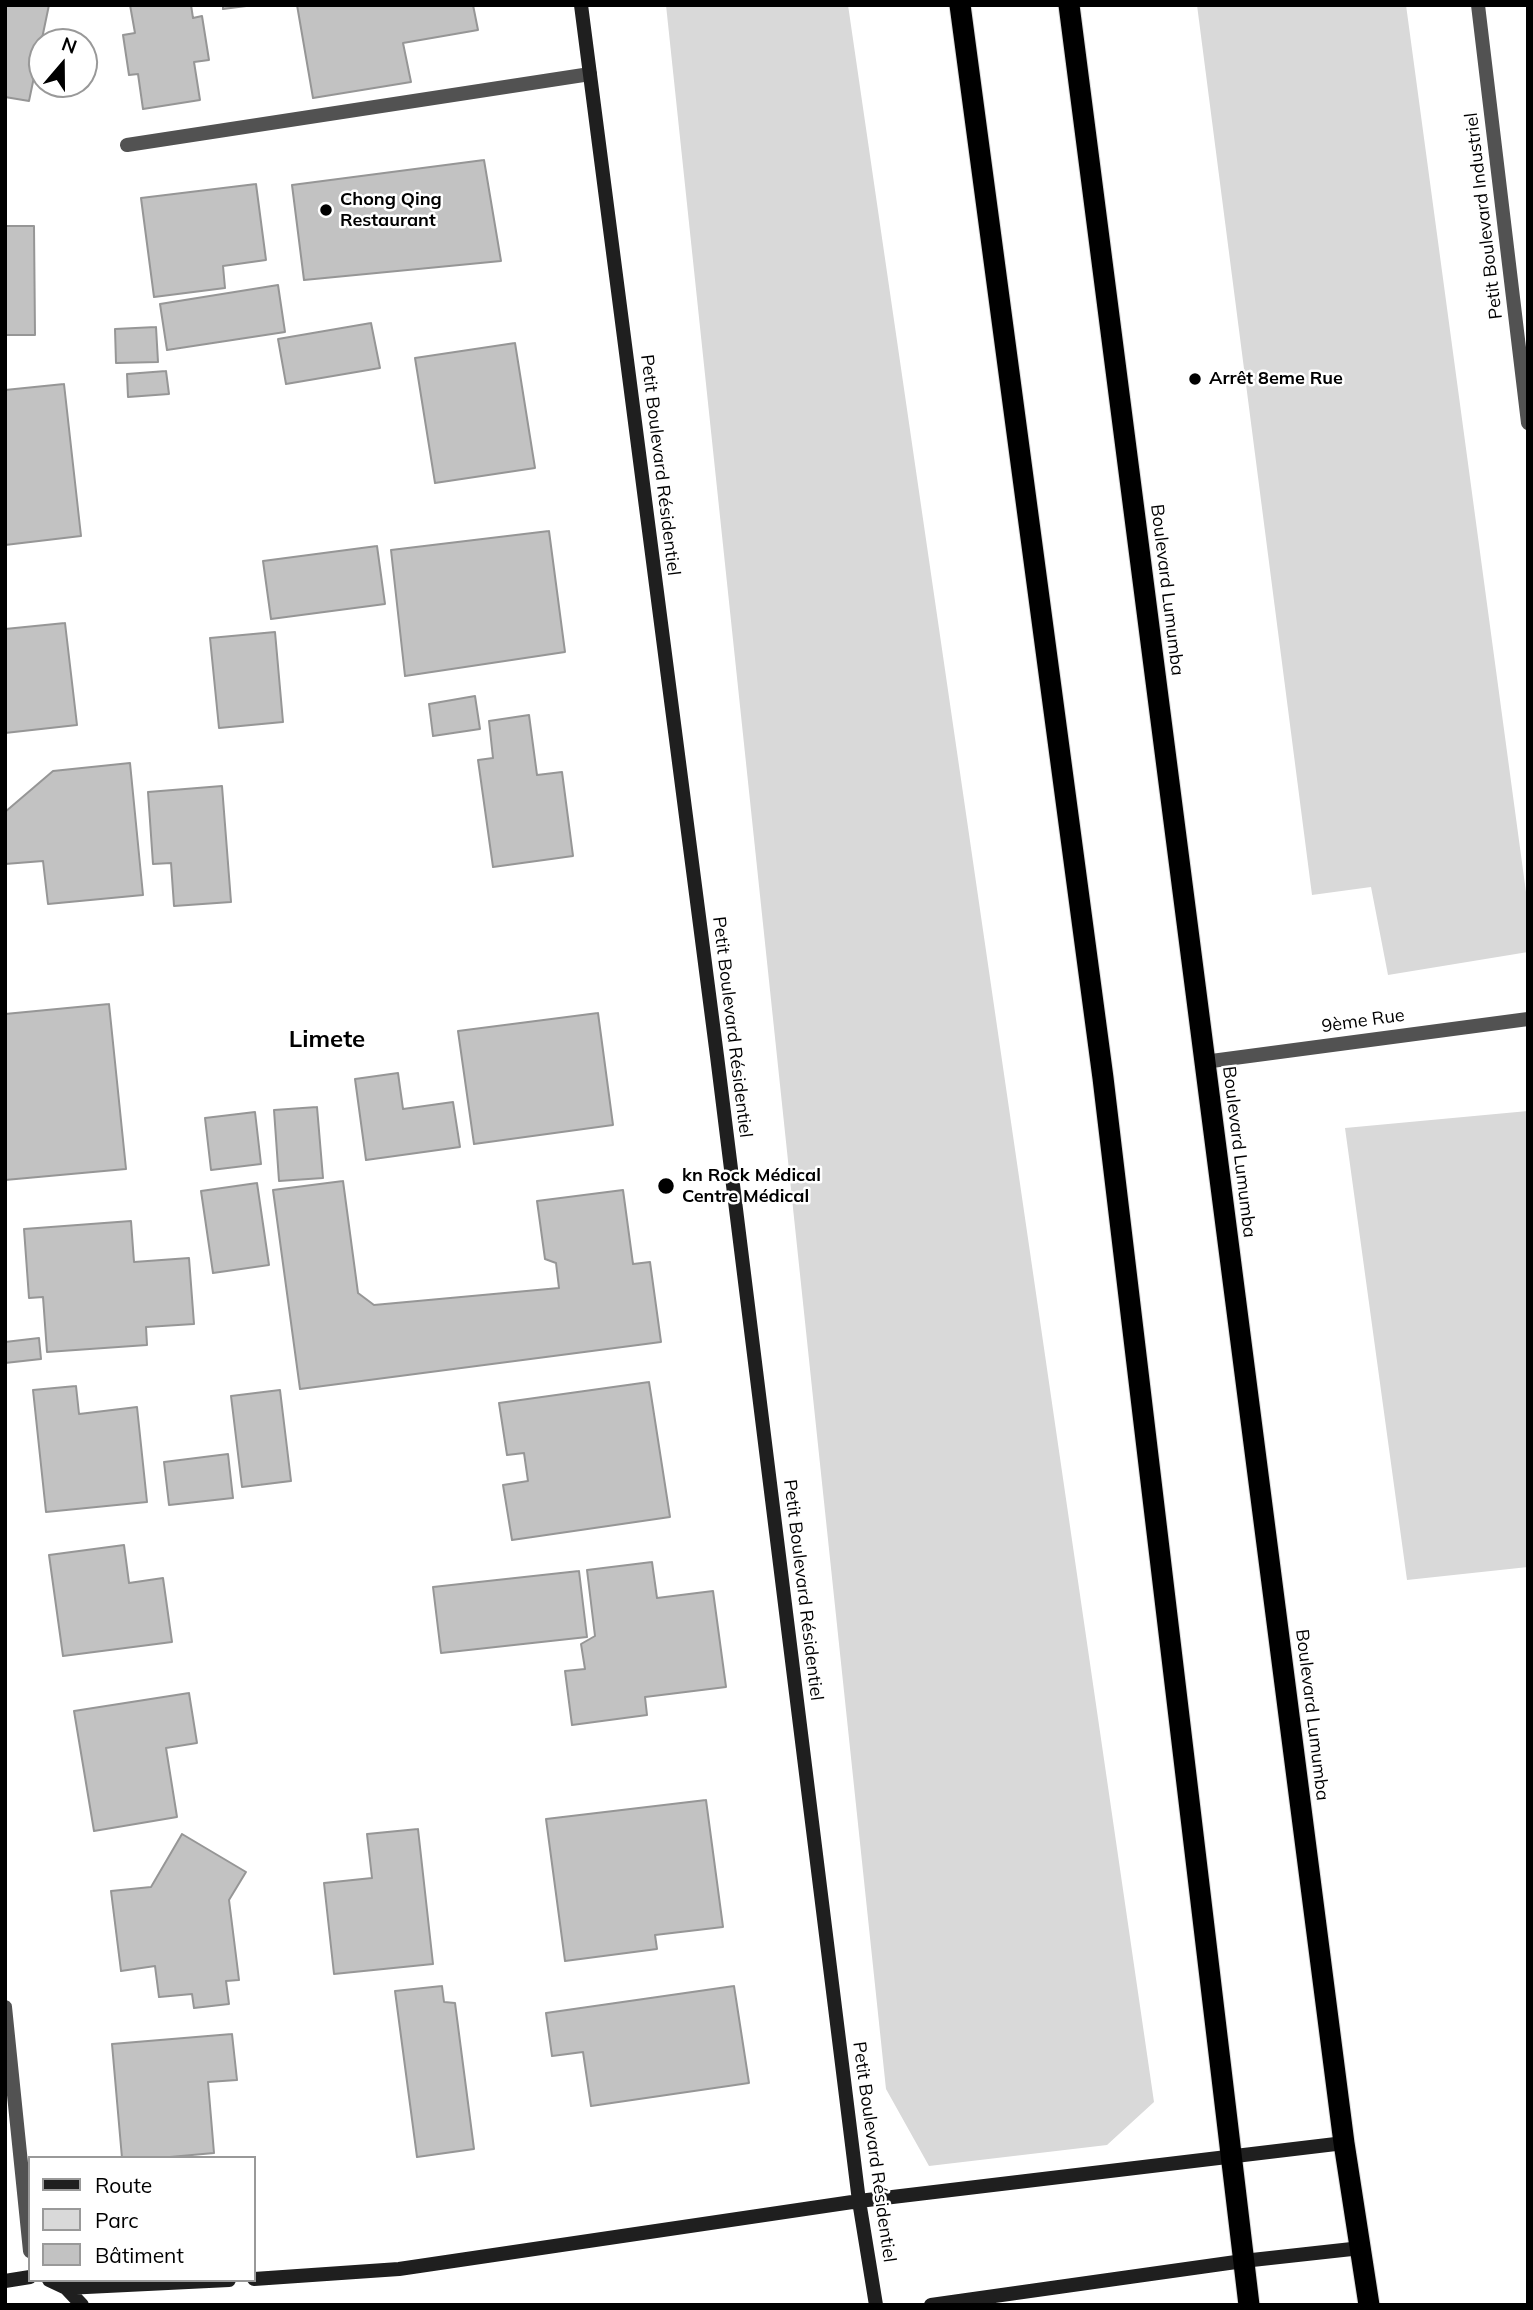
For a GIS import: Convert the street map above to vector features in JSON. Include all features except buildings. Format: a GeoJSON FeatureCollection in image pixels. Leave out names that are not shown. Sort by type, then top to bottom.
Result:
{"type":"FeatureCollection","features":[{"type":"Feature","properties":{"kind":"highway"},"geometry":{"type":"LineString","coordinates":[[960,5],[1103,1079],[1249,2305]]}},
{"type":"Feature","properties":{"kind":"highway","name":"Boulevard Lumumba"},"geometry":{"type":"LineString","coordinates":[[1069,5],[1344,2143],[1368,2305]]}},
{"type":"Feature","properties":{"kind":"street","name":"Petit Boulevard Résidentiel"},"geometry":{"type":"LineString","coordinates":[[580,5],[719,1070],[859,2201],[876,2305]]}},
{"type":"Feature","properties":{"kind":"street","name":"Petit Boulevard Industriel"},"geometry":{"type":"LineString","coordinates":[[1478,5],[1528,423]]}},
{"type":"Feature","properties":{"kind":"street"},"geometry":{"type":"LineString","coordinates":[[127,145],[590,74]]}},
{"type":"Feature","properties":{"kind":"street","name":"9ème Rue"},"geometry":{"type":"LineString","coordinates":[[1204,1062],[1528,1019]]}},
{"type":"Feature","properties":{"kind":"street"},"geometry":{"type":"LineString","coordinates":[[5,2007],[28,2231]]}},
{"type":"Feature","properties":{"kind":"street"},"geometry":{"type":"LineString","coordinates":[[256,2278],[398,2269],[859,2201],[1344,2143]]}},
{"type":"Feature","properties":{"kind":"street"},"geometry":{"type":"LineString","coordinates":[[931,2305],[1361,2248]]}},
{"type":"Feature","properties":{"kind":"street"},"geometry":{"type":"LineString","coordinates":[[5,2281],[28,2277]]}},
{"type":"Feature","properties":{"kind":"street"},"geometry":{"type":"LineString","coordinates":[[53,2282],[66,2288],[82,2305]]}},
{"type":"Feature","properties":{"kind":"street"},"geometry":{"type":"LineString","coordinates":[[66,2288],[188,2282]]}},
{"type":"Feature","properties":{"kind":"green space"},"geometry":{"type":"Polygon","coordinates":[[[666,5],[848,5],[1154,2102],[1107,2145],[929,2166],[886,2089],[666,5]]]}},
{"type":"Feature","properties":{"kind":"green space"},"geometry":{"type":"Polygon","coordinates":[[[1197,5],[1406,5],[1528,907],[1528,952],[1388,975],[1371,887],[1312,895],[1197,5]]]}},
{"type":"Feature","properties":{"kind":"green space"},"geometry":{"type":"Polygon","coordinates":[[[1528,1111],[1528,1567],[1407,1580],[1345,1128],[1528,1111]]]}},
{"type":"Feature","properties":{"kind":"place","name":"Chong Qing Restaurant"},"geometry":{"type":"Point","coordinates":[326,210]}},
{"type":"Feature","properties":{"kind":"place","name":"Arrêt 8eme Rue"},"geometry":{"type":"Point","coordinates":[1195,379]}},
{"type":"Feature","properties":{"kind":"place","name":"kn Rock Médical Centre Médical"},"geometry":{"type":"Point","coordinates":[666,1186]}},
{"type":"Feature","properties":{"kind":"district","name":"Limete"},"geometry":{"type":"Point","coordinates":[327,1040]}}]}
